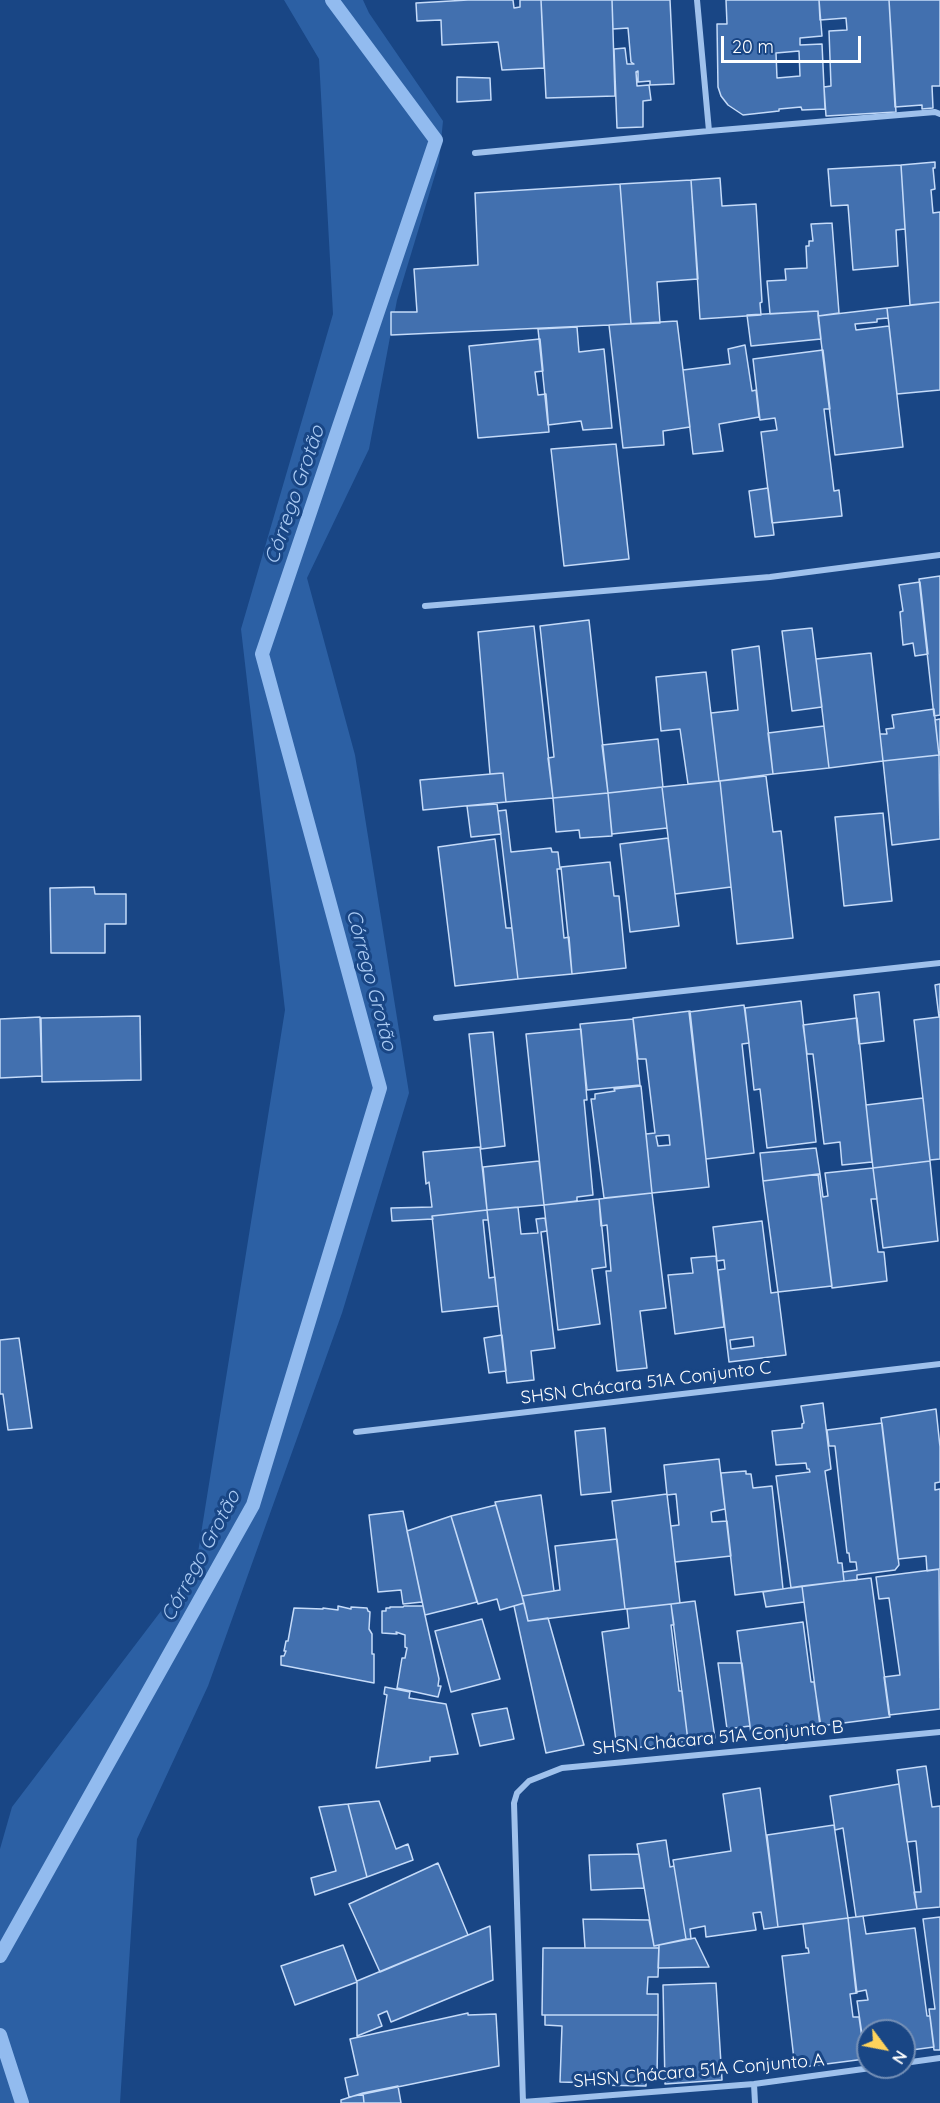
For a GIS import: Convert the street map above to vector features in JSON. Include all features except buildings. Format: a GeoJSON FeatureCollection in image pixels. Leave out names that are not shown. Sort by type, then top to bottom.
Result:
{"type":"FeatureCollection","features":[{"type":"Feature","properties":{"kind":"street"},"geometry":{"type":"LineString","coordinates":[[697,0],[709,131]]}},
{"type":"Feature","properties":{"kind":"street"},"geometry":{"type":"LineString","coordinates":[[475,153],[935,112],[940,114]]}},
{"type":"Feature","properties":{"kind":"street"},"geometry":{"type":"LineString","coordinates":[[425,606],[770,577],[940,555]]}},
{"type":"Feature","properties":{"kind":"street"},"geometry":{"type":"LineString","coordinates":[[436,1018],[940,963]]}},
{"type":"Feature","properties":{"kind":"street","name":"SHSN Chácara 51A Conjunto C"},"geometry":{"type":"LineString","coordinates":[[356,1432],[940,1364]]}},
{"type":"Feature","properties":{"kind":"street","name":"SHSN Chácara 51A Conjunto B"},"geometry":{"type":"LineString","coordinates":[[523,2102],[514,1803],[517,1793],[529,1781],[562,1768],[940,1732]]}},
{"type":"Feature","properties":{"kind":"street"},"geometry":{"type":"LineString","coordinates":[[916,2061],[940,2058]]}},
{"type":"Feature","properties":{"kind":"street","name":"SHSN Chácara 51A Conjunto A"},"geometry":{"type":"LineString","coordinates":[[523,2102],[754,2084],[856,2070]]}},
{"type":"Feature","properties":{"kind":"street"},"geometry":{"type":"LineString","coordinates":[[754,2084],[755,2103]]}},
{"type":"Feature","properties":{"kind":"shaded area"},"geometry":{"type":"Polygon","coordinates":[[[284,0],[363,0],[369,13],[443,121],[439,162],[397,300],[369,449],[307,578],[355,755],[409,1093],[342,1313],[208,1686],[137,1839],[120,2103],[0,2103],[0,1849],[12,1807],[196,1565],[285,1010],[241,629],[333,314],[319,59],[284,0]]]}},
{"type":"Feature","properties":{"kind":"waterway","name":"Córrego Grotão"},"geometry":{"type":"LineString","coordinates":[[0,1956],[253,1505],[380,1088],[262,654],[436,140],[332,0]]}},
{"type":"Feature","properties":{"kind":"waterway","name":"Córrego Grotão"},"geometry":{"type":"LineString","coordinates":[[0,2035],[22,2103]]}}]}
